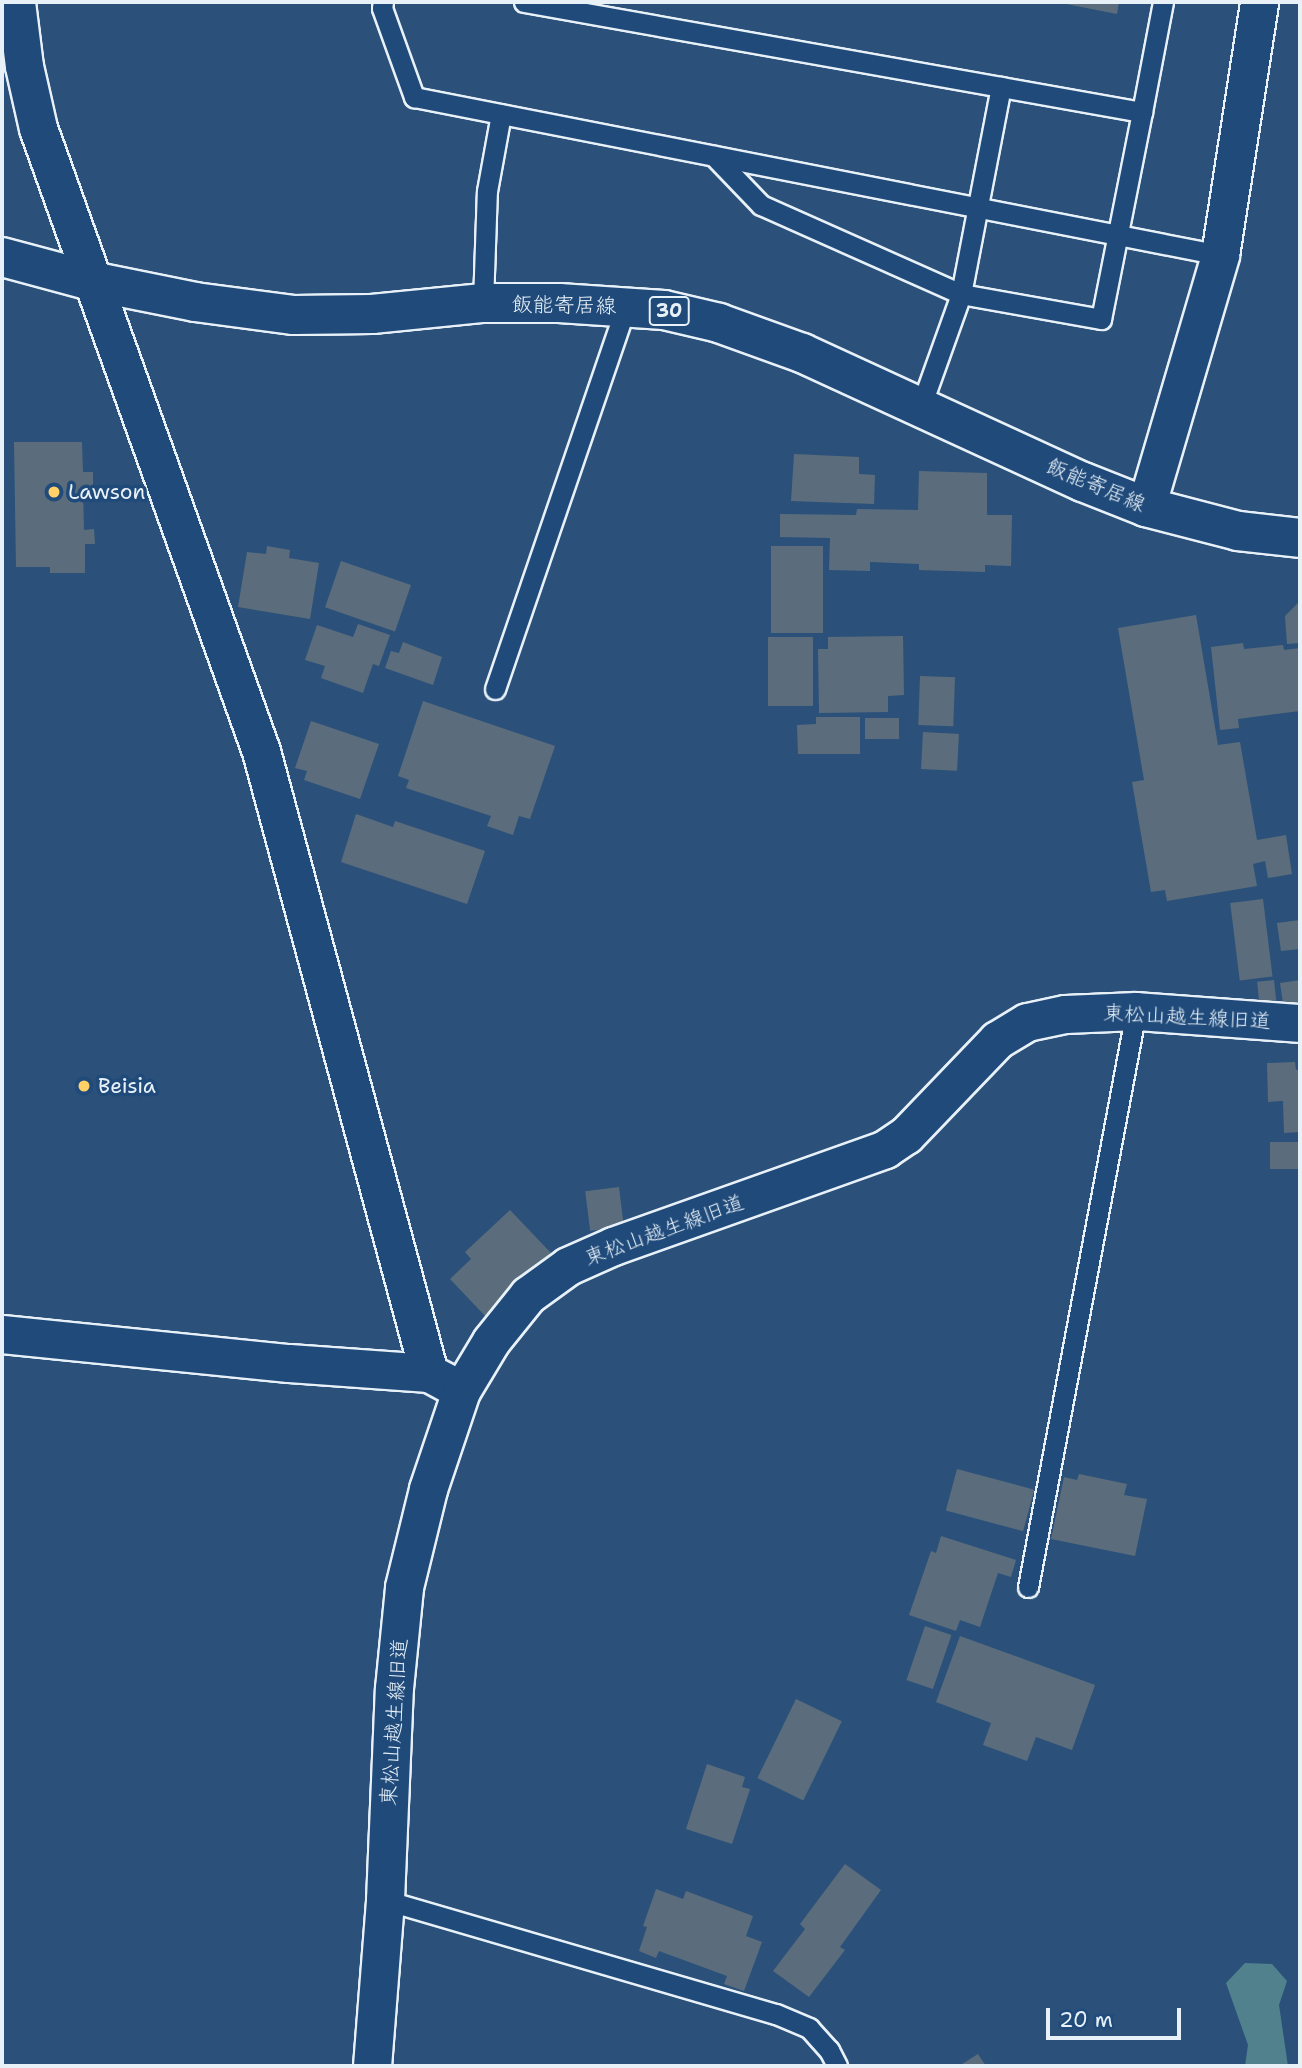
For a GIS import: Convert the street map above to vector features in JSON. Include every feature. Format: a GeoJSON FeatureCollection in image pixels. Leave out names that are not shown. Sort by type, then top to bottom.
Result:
{"type":"FeatureCollection","features":[{"type":"Feature","properties":{"kind":"main road","name":"飯能寄居線"},"geometry":{"type":"LineString","coordinates":[[2,257],[91,281],[195,302],[294,315],[372,314],[483,303],[626,306],[664,310],[719,323],[802,353],[1083,482],[1146,507],[1238,530],[1300,538]]}},
{"type":"Feature","properties":{"kind":"street"},"geometry":{"type":"LineString","coordinates":[[1146,507],[1220,255],[1259,2]]}},
{"type":"Feature","properties":{"kind":"street"},"geometry":{"type":"LineString","coordinates":[[12,10],[38,128],[261,751],[429,1373]]}},
{"type":"Feature","properties":{"kind":"street","name":"東松山越生線旧道"},"geometry":{"type":"LineString","coordinates":[[372,2066],[385,1900],[394,1688],[404,1587],[428,1489],[461,1391],[491,1341],[528,1295],[568,1266],[613,1247],[885,1149],[906,1135],[997,1040],[1027,1022],[1065,1014],[1136,1011],[1300,1023]]}},
{"type":"Feature","properties":{"kind":"street"},"geometry":{"type":"LineString","coordinates":[[2,1334],[289,1363],[429,1373],[461,1391]]}},
{"type":"Feature","properties":{"kind":"lane"},"geometry":{"type":"LineString","coordinates":[[383,2],[382,8],[414,97],[1220,255]]}},
{"type":"Feature","properties":{"kind":"lane"},"geometry":{"type":"LineString","coordinates":[[524,2],[1142,112]]}},
{"type":"Feature","properties":{"kind":"lane"},"geometry":{"type":"LineString","coordinates":[[714,156],[761,205],[961,294],[1101,319],[1163,2]]}},
{"type":"Feature","properties":{"kind":"lane"},"geometry":{"type":"LineString","coordinates":[[921,406],[961,294],[1001,86]]}},
{"type":"Feature","properties":{"kind":"lane"},"geometry":{"type":"LineString","coordinates":[[483,303],[487,191],[501,114]]}},
{"type":"Feature","properties":{"kind":"lane"},"geometry":{"type":"LineString","coordinates":[[495,689],[626,306]]}},
{"type":"Feature","properties":{"kind":"lane"},"geometry":{"type":"LineString","coordinates":[[1028,1587],[1136,1011]]}},
{"type":"Feature","properties":{"kind":"lane"},"geometry":{"type":"LineString","coordinates":[[385,1900],[776,2014],[809,2028],[828,2050],[837,2066]]}},
{"type":"Feature","properties":{"kind":"green space"},"geometry":{"type":"Polygon","coordinates":[[[1245,1963],[1272,1964],[1287,1981],[1279,2005],[1288,2066],[1245,2066],[1248,2045],[1226,1983],[1245,1963]]]}},
{"type":"Feature","properties":{"kind":"building"},"geometry":{"type":"Polygon","coordinates":[[[1056,2],[1119,2],[1117,14],[1056,2]]]}},
{"type":"Feature","properties":{"kind":"building"},"geometry":{"type":"Polygon","coordinates":[[[14,442],[82,442],[83,472],[93,472],[93,488],[83,488],[84,530],[94,529],[95,544],[85,544],[85,573],[50,573],[50,567],[16,567],[14,442]]]}},
{"type":"Feature","properties":{"kind":"building"},"geometry":{"type":"Polygon","coordinates":[[[794,454],[859,457],[859,474],[875,475],[874,504],[791,501],[794,454]]]}},
{"type":"Feature","properties":{"kind":"building"},"geometry":{"type":"Polygon","coordinates":[[[919,471],[987,473],[987,515],[1012,515],[1011,566],[985,565],[985,572],[919,570],[919,564],[870,562],[870,571],[829,570],[830,538],[780,537],[780,514],[856,515],[857,509],[918,510],[919,471]]]}},
{"type":"Feature","properties":{"kind":"building"},"geometry":{"type":"Polygon","coordinates":[[[267,546],[290,550],[289,558],[319,563],[310,619],[238,607],[247,552],[266,554],[267,546]]]}},
{"type":"Feature","properties":{"kind":"building"},"geometry":{"type":"Polygon","coordinates":[[[771,546],[823,546],[823,633],[771,633],[771,546]]]}},
{"type":"Feature","properties":{"kind":"building"},"geometry":{"type":"Polygon","coordinates":[[[341,561],[411,585],[395,631],[325,607],[341,561]]]}},
{"type":"Feature","properties":{"kind":"building"},"geometry":{"type":"Polygon","coordinates":[[[1300,601],[1300,643],[1287,644],[1285,616],[1300,601]]]}},
{"type":"Feature","properties":{"kind":"building"},"geometry":{"type":"Polygon","coordinates":[[[1196,615],[1218,745],[1240,742],[1257,840],[1286,835],[1292,874],[1268,878],[1265,861],[1253,864],[1257,886],[1167,901],[1165,890],[1151,892],[1132,782],[1144,780],[1118,628],[1196,615]]]}},
{"type":"Feature","properties":{"kind":"building"},"geometry":{"type":"Polygon","coordinates":[[[358,624],[390,635],[379,666],[373,664],[363,693],[321,678],[325,666],[305,660],[317,625],[353,637],[358,624]]]}},
{"type":"Feature","properties":{"kind":"building"},"geometry":{"type":"Polygon","coordinates":[[[903,636],[904,695],[888,696],[888,712],[819,713],[818,649],[828,649],[828,637],[903,636]]]}},
{"type":"Feature","properties":{"kind":"building"},"geometry":{"type":"Polygon","coordinates":[[[768,637],[813,637],[813,706],[768,706],[768,637]]]}},
{"type":"Feature","properties":{"kind":"building"},"geometry":{"type":"Polygon","coordinates":[[[403,642],[442,657],[433,685],[385,668],[391,651],[399,653],[403,642]]]}},
{"type":"Feature","properties":{"kind":"building"},"geometry":{"type":"Polygon","coordinates":[[[1243,643],[1244,649],[1283,645],[1284,650],[1300,648],[1300,711],[1238,719],[1239,728],[1220,730],[1211,647],[1243,643]]]}},
{"type":"Feature","properties":{"kind":"building"},"geometry":{"type":"Polygon","coordinates":[[[920,676],[955,677],[953,726],[918,725],[920,676]]]}},
{"type":"Feature","properties":{"kind":"building"},"geometry":{"type":"Polygon","coordinates":[[[423,701],[555,746],[530,819],[519,816],[513,835],[487,826],[491,816],[406,788],[409,780],[398,776],[423,701]]]}},
{"type":"Feature","properties":{"kind":"building"},"geometry":{"type":"Polygon","coordinates":[[[816,717],[860,717],[860,754],[798,754],[797,725],[816,724],[816,717]]]}},
{"type":"Feature","properties":{"kind":"building"},"geometry":{"type":"Polygon","coordinates":[[[865,718],[899,718],[899,739],[865,739],[865,718]]]}},
{"type":"Feature","properties":{"kind":"building"},"geometry":{"type":"Polygon","coordinates":[[[311,721],[379,744],[360,799],[304,780],[307,771],[295,768],[311,721]]]}},
{"type":"Feature","properties":{"kind":"building"},"geometry":{"type":"Polygon","coordinates":[[[923,732],[959,734],[957,771],[921,769],[923,732]]]}},
{"type":"Feature","properties":{"kind":"building"},"geometry":{"type":"Polygon","coordinates":[[[356,814],[393,827],[395,821],[485,851],[467,904],[341,862],[356,814]]]}},
{"type":"Feature","properties":{"kind":"building"},"geometry":{"type":"Polygon","coordinates":[[[1263,899],[1273,976],[1240,980],[1230,903],[1263,899]]]}},
{"type":"Feature","properties":{"kind":"building"},"geometry":{"type":"Polygon","coordinates":[[[1300,920],[1300,949],[1281,951],[1277,923],[1300,920]]]}},
{"type":"Feature","properties":{"kind":"building"},"geometry":{"type":"Polygon","coordinates":[[[1274,980],[1277,1008],[1260,1010],[1257,982],[1274,980]]]}},
{"type":"Feature","properties":{"kind":"building"},"geometry":{"type":"Polygon","coordinates":[[[1300,980],[1300,1008],[1284,1010],[1280,983],[1300,980]]]}},
{"type":"Feature","properties":{"kind":"building"},"geometry":{"type":"Polygon","coordinates":[[[1295,1062],[1296,1070],[1300,1069],[1300,1132],[1284,1133],[1283,1101],[1268,1102],[1267,1063],[1295,1062]]]}},
{"type":"Feature","properties":{"kind":"building"},"geometry":{"type":"Polygon","coordinates":[[[1270,1142],[1300,1142],[1300,1169],[1270,1169],[1270,1142]]]}},
{"type":"Feature","properties":{"kind":"building"},"geometry":{"type":"Polygon","coordinates":[[[619,1187],[624,1227],[590,1231],[585,1191],[619,1187]]]}},
{"type":"Feature","properties":{"kind":"building"},"geometry":{"type":"Polygon","coordinates":[[[510,1210],[551,1253],[519,1283],[488,1319],[450,1279],[471,1259],[465,1252],[510,1210]]]}},
{"type":"Feature","properties":{"kind":"building"},"geometry":{"type":"Polygon","coordinates":[[[957,1469],[1034,1490],[1023,1531],[946,1511],[957,1469]]]}},
{"type":"Feature","properties":{"kind":"building"},"geometry":{"type":"Polygon","coordinates":[[[1079,1474],[1127,1484],[1124,1495],[1147,1499],[1135,1556],[1051,1539],[1064,1477],[1077,1480],[1079,1474]]]}},
{"type":"Feature","properties":{"kind":"building"},"geometry":{"type":"Polygon","coordinates":[[[941,1536],[1016,1560],[1011,1577],[998,1573],[980,1627],[960,1620],[956,1631],[909,1615],[931,1551],[936,1553],[941,1536]]]}},
{"type":"Feature","properties":{"kind":"building"},"geometry":{"type":"Polygon","coordinates":[[[925,1626],[951,1635],[933,1689],[906,1680],[925,1626]]]}},
{"type":"Feature","properties":{"kind":"building"},"geometry":{"type":"Polygon","coordinates":[[[960,1636],[1095,1685],[1072,1750],[1036,1737],[1027,1761],[983,1745],[991,1723],[936,1702],[960,1636]]]}},
{"type":"Feature","properties":{"kind":"building"},"geometry":{"type":"Polygon","coordinates":[[[796,1699],[842,1721],[803,1800],[757,1778],[796,1699]]]}},
{"type":"Feature","properties":{"kind":"building"},"geometry":{"type":"Polygon","coordinates":[[[707,1764],[745,1777],[742,1787],[750,1789],[732,1844],[686,1829],[707,1764]]]}},
{"type":"Feature","properties":{"kind":"building"},"geometry":{"type":"Polygon","coordinates":[[[845,1864],[881,1890],[840,1947],[845,1950],[809,1997],[773,1971],[805,1929],[800,1924],[845,1864]]]}},
{"type":"Feature","properties":{"kind":"building"},"geometry":{"type":"Polygon","coordinates":[[[656,1889],[683,1899],[686,1891],[753,1916],[746,1936],[762,1942],[744,1991],[724,1984],[727,1976],[659,1951],[656,1958],[639,1951],[647,1927],[643,1926],[656,1889]]]}},
{"type":"Feature","properties":{"kind":"building"},"geometry":{"type":"Polygon","coordinates":[[[978,2054],[986,2066],[959,2066],[978,2054]]]}},
{"type":"Feature","properties":{"kind":"place","name":"Lawson"},"geometry":{"type":"Point","coordinates":[54,492]}},
{"type":"Feature","properties":{"kind":"place","name":"Beisia"},"geometry":{"type":"Point","coordinates":[84,1086]}}]}
